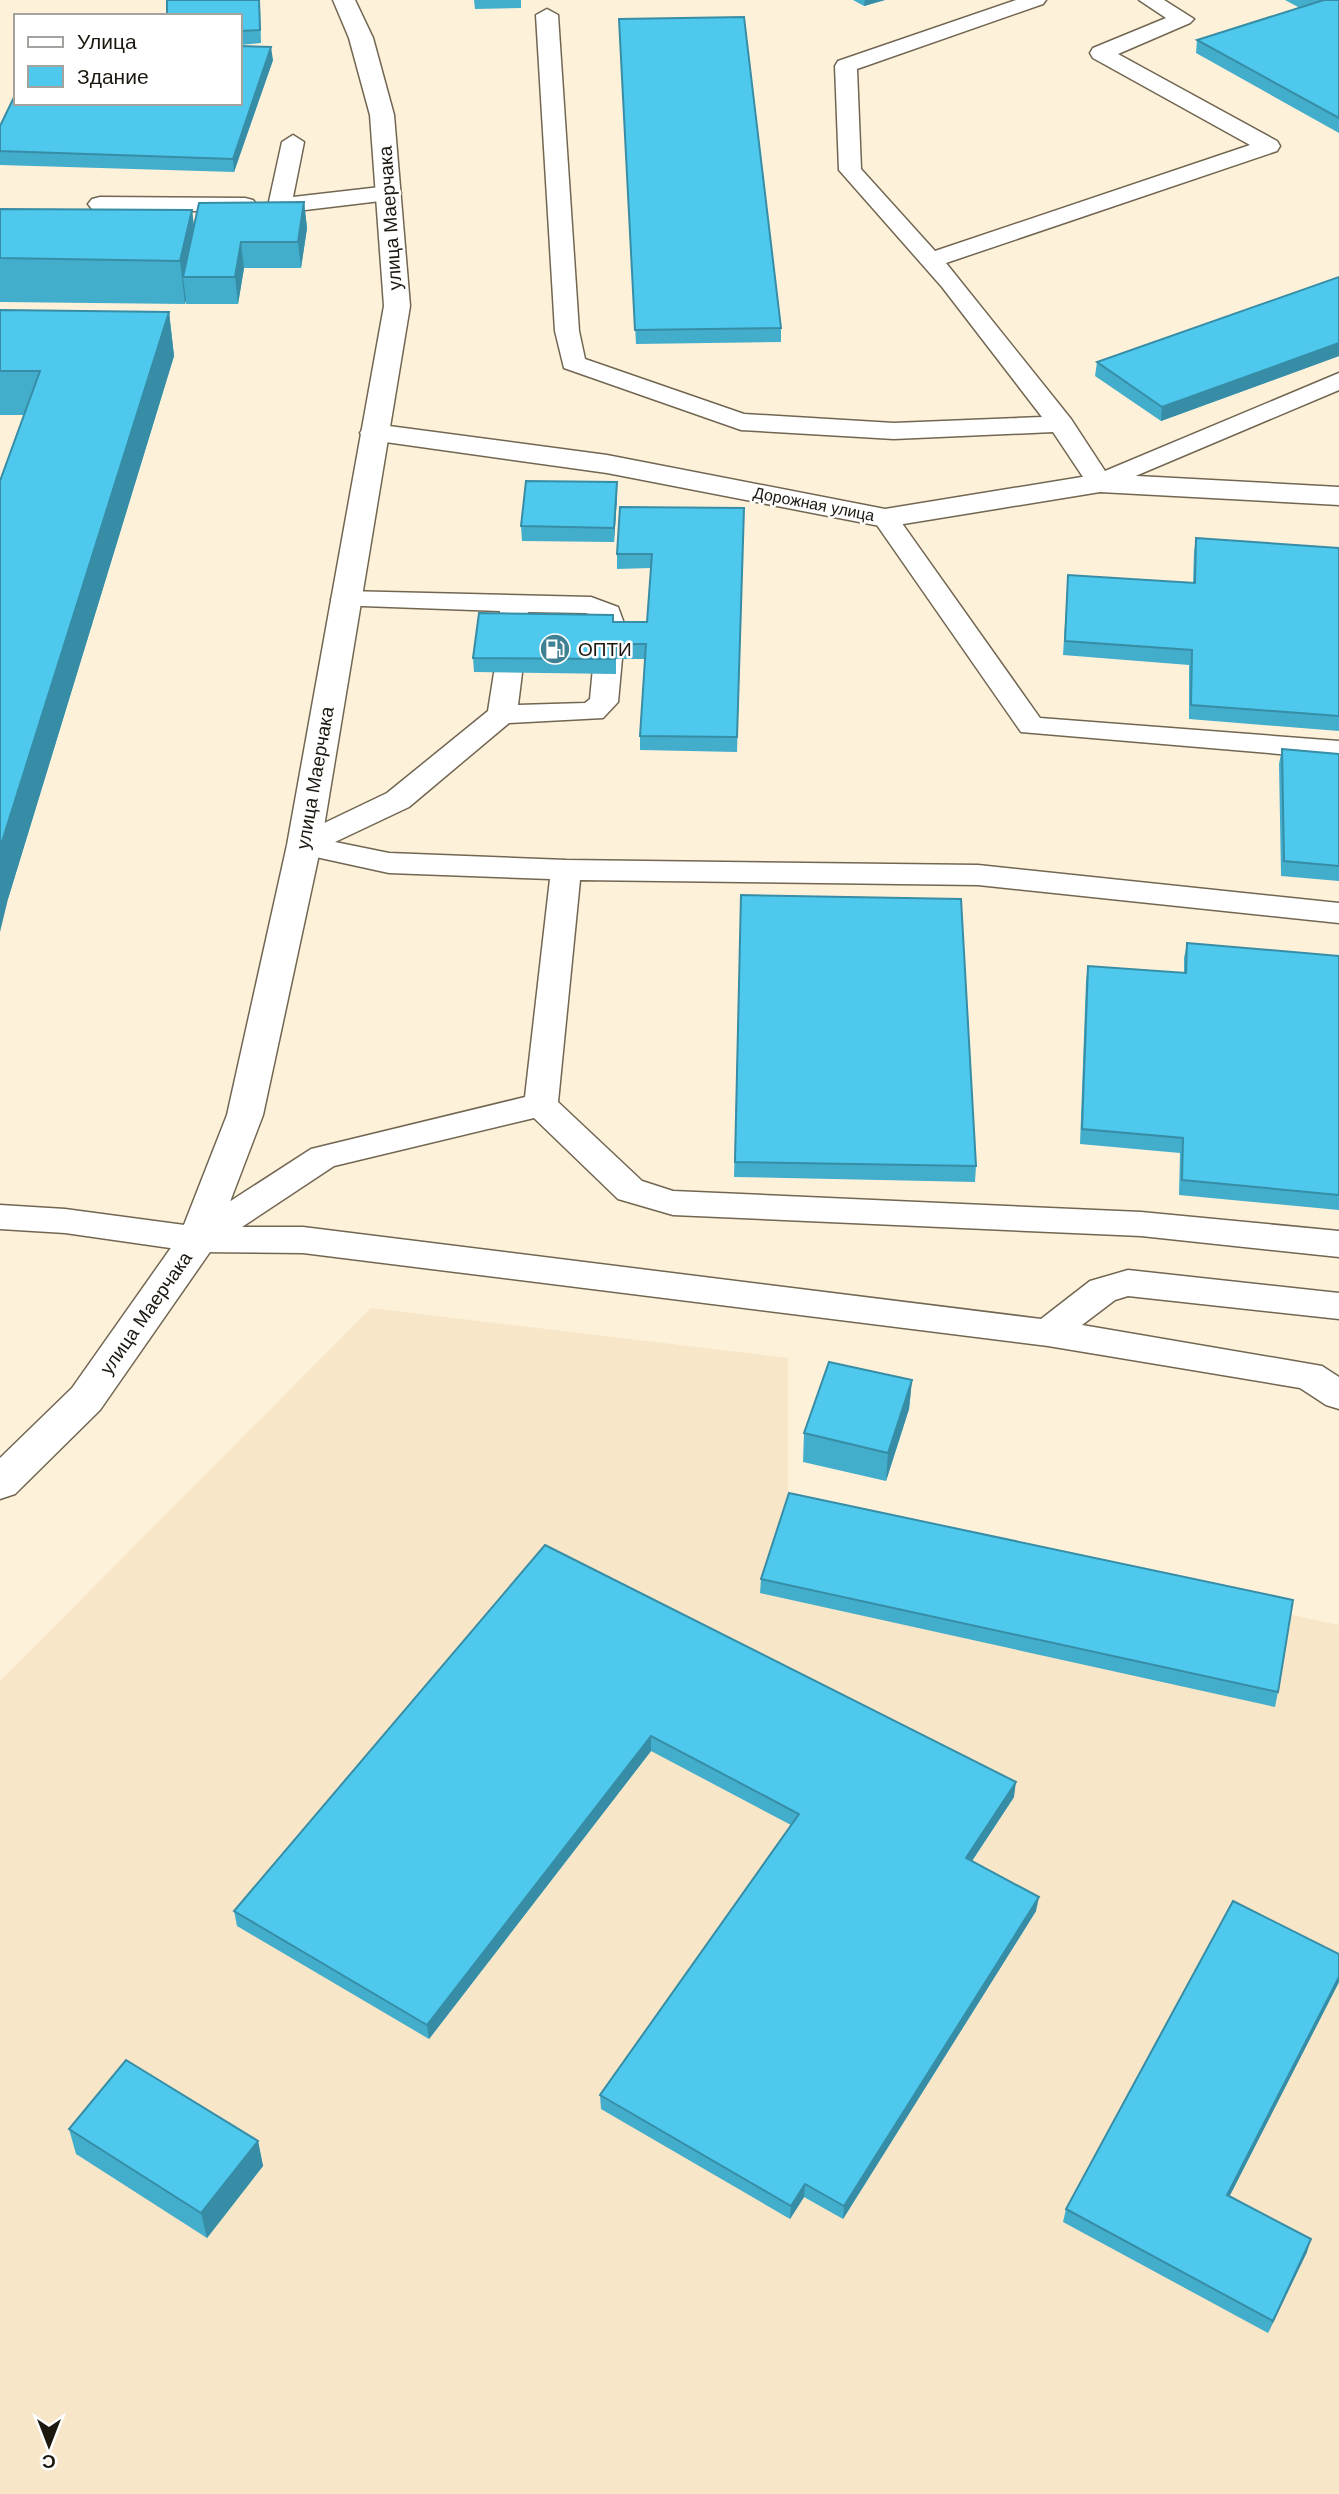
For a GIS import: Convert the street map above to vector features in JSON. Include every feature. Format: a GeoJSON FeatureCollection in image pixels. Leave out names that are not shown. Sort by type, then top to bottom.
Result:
{"type":"FeatureCollection","features":[{"type":"Feature","properties":{"kind":"main road","name":"улица Маерчака"},"geometry":{"type":"LineString","coordinates":[[0,1483],[86,1399],[198,1239],[245,1115],[304,845],[397,306],[382,115],[361,38],[344,0]]}},
{"type":"Feature","properties":{"kind":"main road","name":"Дорожная улица"},"geometry":{"type":"LineString","coordinates":[[374,433],[607,464],[885,518],[1100,483],[1339,496]]}},
{"type":"Feature","properties":{"kind":"lane"},"geometry":{"type":"LineString","coordinates":[[1036,0],[846,66],[850,170],[933,259],[1062,424],[1100,483],[1339,381]]}},
{"type":"Feature","properties":{"kind":"lane"},"geometry":{"type":"LineString","coordinates":[[933,259],[1269,145],[1101,54],[1183,19],[1149,0]]}},
{"type":"Feature","properties":{"kind":"lane"},"geometry":{"type":"LineString","coordinates":[[547,15],[567,331],[573,363],[741,422],[894,431],[1062,424]]}},
{"type":"Feature","properties":{"kind":"lane"},"geometry":{"type":"LineString","coordinates":[[280,206],[293,142]]}},
{"type":"Feature","properties":{"kind":"lane"},"geometry":{"type":"LineString","coordinates":[[100,204],[280,206],[389,194]]}},
{"type":"Feature","properties":{"kind":"lane"},"geometry":{"type":"LineString","coordinates":[[885,518],[1031,726],[1339,750]]}},
{"type":"Feature","properties":{"kind":"lane"},"geometry":{"type":"LineString","coordinates":[[304,845],[398,800],[502,714],[593,712],[604,702],[611,626],[608,613],[591,605],[514,615],[345,598]]}},
{"type":"Feature","properties":{"kind":"lane"},"geometry":{"type":"LineString","coordinates":[[502,714],[508,673]]}},
{"type":"Feature","properties":{"kind":"lane"},"geometry":{"type":"LineString","coordinates":[[304,845],[389,863],[566,870],[978,875],[1339,913]]}},
{"type":"Feature","properties":{"kind":"lane"},"geometry":{"type":"LineString","coordinates":[[541,1105],[566,870]]}},
{"type":"Feature","properties":{"kind":"lane"},"geometry":{"type":"LineString","coordinates":[[198,1239],[323,1157],[541,1105]]}},
{"type":"Feature","properties":{"kind":"lane"},"geometry":{"type":"LineString","coordinates":[[541,1105],[629,1190],[673,1203],[1141,1224],[1339,1244]]}},
{"type":"Feature","properties":{"kind":"lane"},"geometry":{"type":"LineString","coordinates":[[0,1217],[65,1222],[198,1239],[303,1240],[1048,1333],[1309,1376],[1339,1395]]}},
{"type":"Feature","properties":{"kind":"lane"},"geometry":{"type":"LineString","coordinates":[[1048,1333],[1103,1290],[1128,1283],[1339,1306]]}},
{"type":"Feature","properties":{"kind":"shaded area"},"geometry":{"type":"Polygon","coordinates":[[[371,1308],[788,1358],[788,1507],[1339,1625],[1339,2494],[0,2494],[0,1681],[371,1308]]]}},
{"type":"Feature","properties":{"kind":"building"},"geometry":{"type":"Polygon","coordinates":[[[167,0],[259,0],[260,30],[242,31],[242,14],[167,14],[167,0]]]}},
{"type":"Feature","properties":{"kind":"building"},"geometry":{"type":"Polygon","coordinates":[[[1324,0],[1339,0],[1339,118],[1197,40],[1324,0]]]}},
{"type":"Feature","properties":{"kind":"building"},"geometry":{"type":"Polygon","coordinates":[[[744,17],[781,328],[635,330],[619,19],[744,17]]]}},
{"type":"Feature","properties":{"kind":"building"},"geometry":{"type":"Polygon","coordinates":[[[242,46],[271,47],[233,159],[0,151],[0,126],[14,97],[14,105],[242,105],[242,46]]]}},
{"type":"Feature","properties":{"kind":"building"},"geometry":{"type":"Polygon","coordinates":[[[304,202],[298,242],[241,242],[235,277],[183,277],[199,203],[304,202]]]}},
{"type":"Feature","properties":{"kind":"building"},"geometry":{"type":"Polygon","coordinates":[[[0,209],[192,210],[180,261],[0,258],[0,209]]]}},
{"type":"Feature","properties":{"kind":"building"},"geometry":{"type":"Polygon","coordinates":[[[1339,277],[1339,343],[1162,407],[1097,362],[1339,277]]]}},
{"type":"Feature","properties":{"kind":"building"},"geometry":{"type":"Polygon","coordinates":[[[0,310],[169,312],[0,848],[0,481],[40,371],[0,371],[0,310]]]}},
{"type":"Feature","properties":{"kind":"building"},"geometry":{"type":"Polygon","coordinates":[[[526,481],[617,482],[614,528],[521,526],[526,481]]]}},
{"type":"Feature","properties":{"kind":"building"},"geometry":{"type":"Polygon","coordinates":[[[620,507],[744,508],[737,737],[640,736],[646,644],[616,644],[615,659],[473,658],[479,613],[613,615],[613,622],[647,622],[652,554],[617,554],[620,507]]]}},
{"type":"Feature","properties":{"kind":"building"},"geometry":{"type":"Polygon","coordinates":[[[1196,538],[1339,548],[1339,716],[1191,705],[1192,650],[1065,641],[1068,575],[1195,583],[1196,538]]]}},
{"type":"Feature","properties":{"kind":"building"},"geometry":{"type":"Polygon","coordinates":[[[1282,749],[1339,754],[1339,866],[1284,861],[1282,749]]]}},
{"type":"Feature","properties":{"kind":"building"},"geometry":{"type":"Polygon","coordinates":[[[741,895],[961,899],[976,1166],[735,1162],[741,895]]]}},
{"type":"Feature","properties":{"kind":"building"},"geometry":{"type":"Polygon","coordinates":[[[1187,943],[1339,956],[1339,1195],[1182,1180],[1183,1138],[1082,1129],[1088,966],[1186,973],[1187,943]]]}},
{"type":"Feature","properties":{"kind":"building"},"geometry":{"type":"Polygon","coordinates":[[[829,1362],[912,1380],[888,1453],[804,1433],[829,1362]]]}},
{"type":"Feature","properties":{"kind":"building"},"geometry":{"type":"Polygon","coordinates":[[[789,1493],[1293,1600],[1278,1692],[761,1579],[789,1493]]]}},
{"type":"Feature","properties":{"kind":"building"},"geometry":{"type":"Polygon","coordinates":[[[545,1545],[1016,1782],[966,1858],[1039,1897],[844,2206],[805,2184],[791,2206],[600,2095],[799,1814],[651,1736],[427,2025],[234,1911],[545,1545]]]}},
{"type":"Feature","properties":{"kind":"building"},"geometry":{"type":"Polygon","coordinates":[[[1233,1901],[1339,1954],[1339,1977],[1227,2195],[1311,2239],[1273,2321],[1066,2209],[1233,1901]]]}},
{"type":"Feature","properties":{"kind":"building"},"geometry":{"type":"Polygon","coordinates":[[[126,2060],[258,2141],[201,2213],[69,2129],[126,2060]]]}},
{"type":"Feature","properties":{"kind":"place","name":"ОПТИ"},"geometry":{"type":"Point","coordinates":[555,649]}}]}
